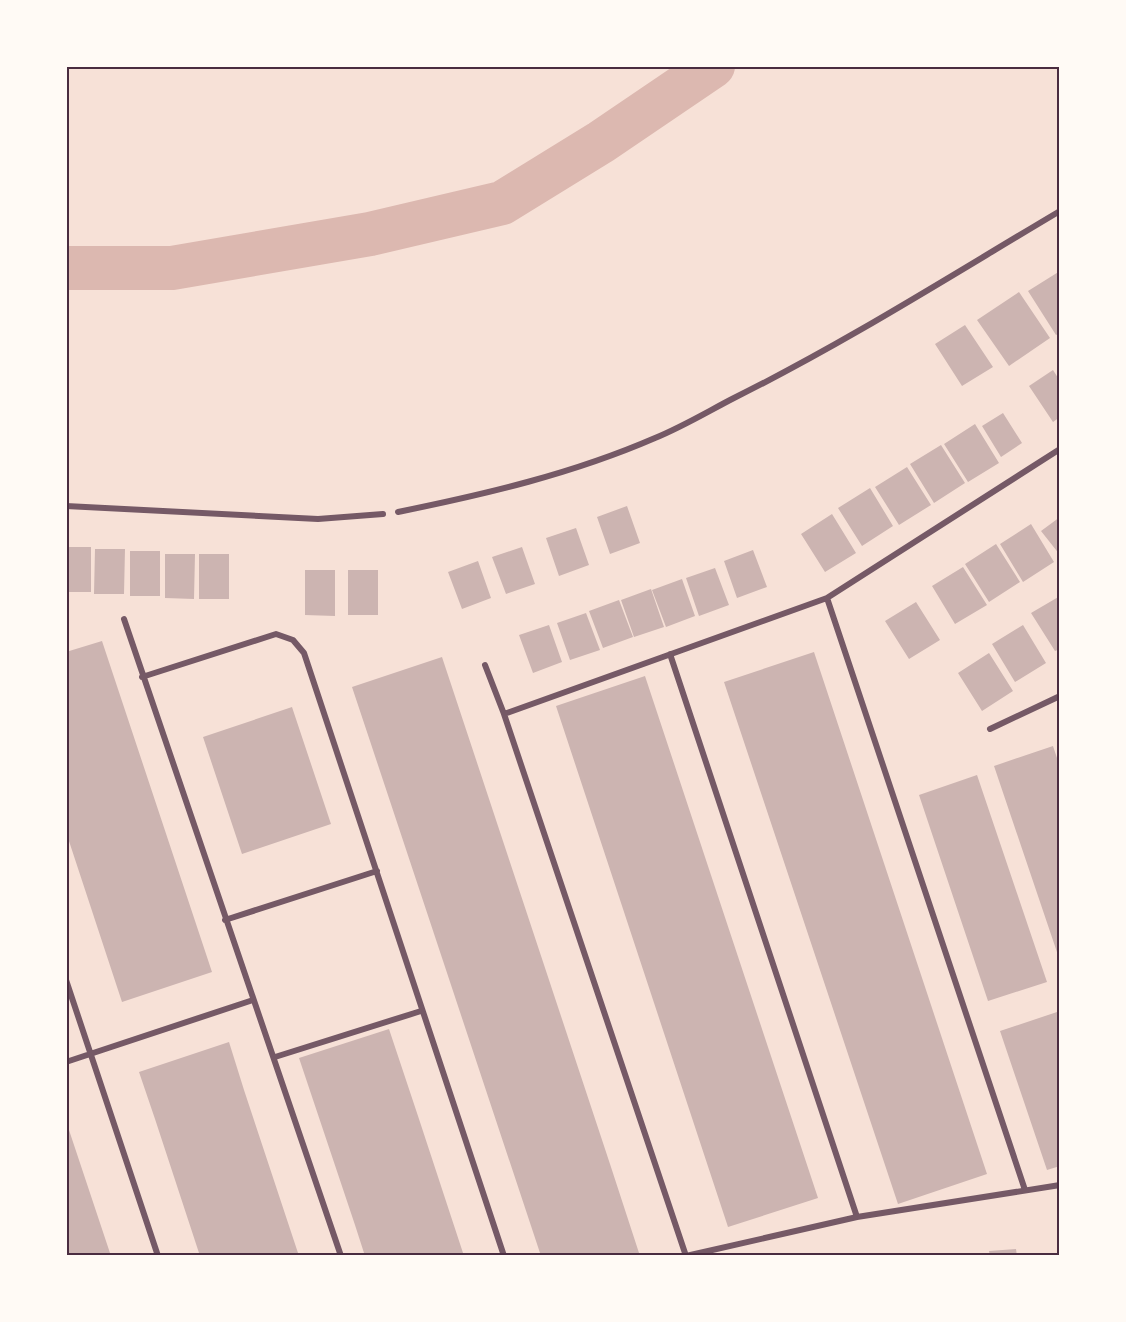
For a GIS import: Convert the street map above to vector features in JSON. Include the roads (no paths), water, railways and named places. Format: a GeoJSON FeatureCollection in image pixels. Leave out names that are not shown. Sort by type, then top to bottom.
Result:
{"type":"FeatureCollection","features":[{"type":"Feature","properties":{"kind":"street"},"geometry":{"type":"LineString","coordinates":[[398,513],[505,490],[578,467],[656,438],[797,365],[1060,211]]}},
{"type":"Feature","properties":{"kind":"street"},"geometry":{"type":"LineString","coordinates":[[504,714],[827,598],[1060,448]]}},
{"type":"Feature","properties":{"kind":"street"},"geometry":{"type":"LineString","coordinates":[[66,506],[318,519],[382,514]]}},
{"type":"Feature","properties":{"kind":"street"},"geometry":{"type":"LineString","coordinates":[[827,598],[1025,1190]]}},
{"type":"Feature","properties":{"kind":"street"},"geometry":{"type":"LineString","coordinates":[[124,619],[341,1256]]}},
{"type":"Feature","properties":{"kind":"street"},"geometry":{"type":"LineString","coordinates":[[142,677],[276,634],[293,640],[304,653],[377,871],[420,1011],[504,1256]]}},
{"type":"Feature","properties":{"kind":"street"},"geometry":{"type":"LineString","coordinates":[[670,654],[857,1217]]}},
{"type":"Feature","properties":{"kind":"street"},"geometry":{"type":"LineString","coordinates":[[485,665],[504,714],[686,1256],[857,1217],[1060,1185]]}},
{"type":"Feature","properties":{"kind":"street"},"geometry":{"type":"LineString","coordinates":[[990,729],[1060,696]]}},
{"type":"Feature","properties":{"kind":"street"},"geometry":{"type":"LineString","coordinates":[[225,920],[377,871]]}},
{"type":"Feature","properties":{"kind":"street"},"geometry":{"type":"LineString","coordinates":[[66,980],[158,1256]]}},
{"type":"Feature","properties":{"kind":"street"},"geometry":{"type":"LineString","coordinates":[[66,1062],[254,1000]]}},
{"type":"Feature","properties":{"kind":"street"},"geometry":{"type":"LineString","coordinates":[[274,1057],[420,1011]]}},
{"type":"Feature","properties":{"kind":"waterway"},"geometry":{"type":"LineString","coordinates":[[66,268],[172,268],[370,234],[502,203],[601,142],[713,66]]}}]}
